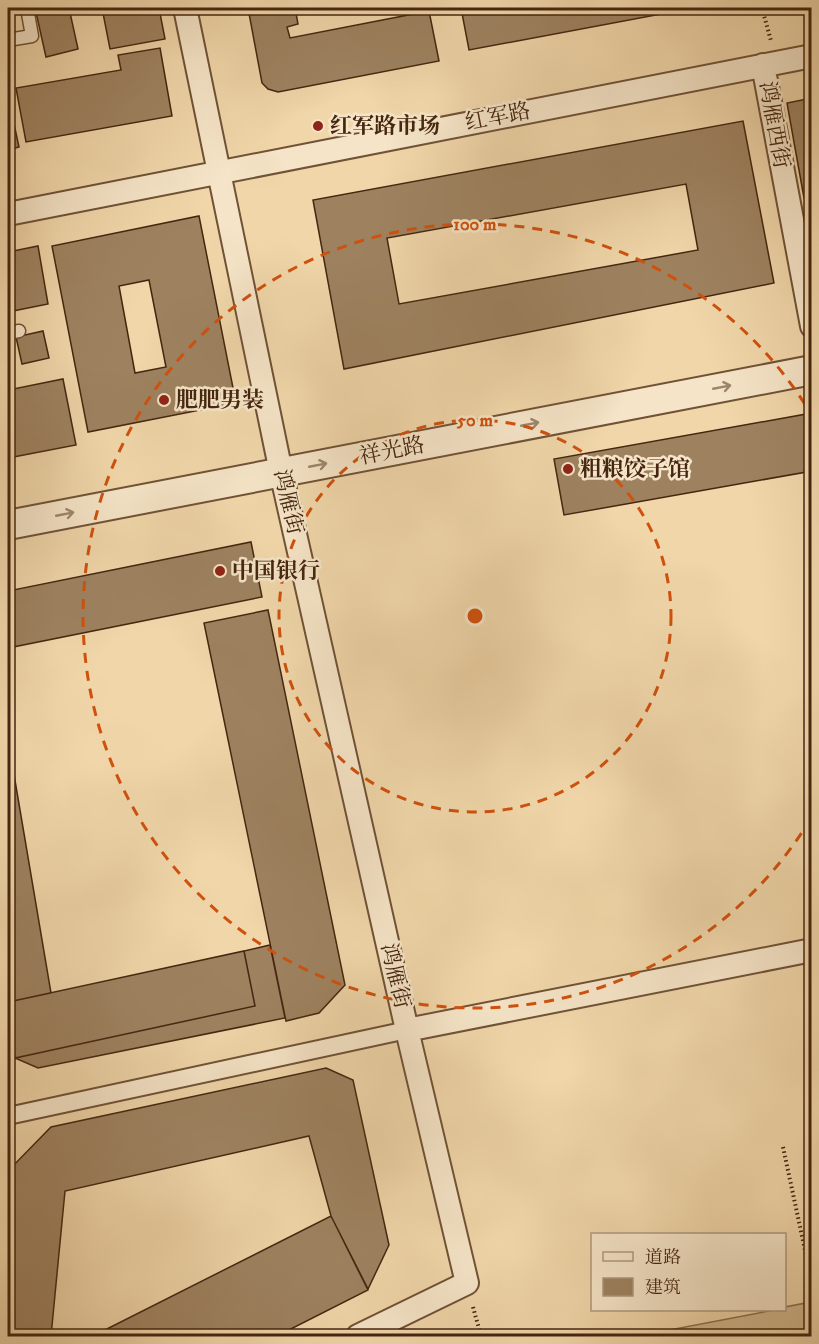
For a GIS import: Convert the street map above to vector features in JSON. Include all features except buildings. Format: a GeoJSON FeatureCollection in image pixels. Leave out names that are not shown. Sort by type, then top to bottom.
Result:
{"type":"FeatureCollection","features":[{"type":"Feature","properties":{"kind":"street","name":"鸿雁街"},"geometry":{"type":"LineString","coordinates":[[185,8],[281,472],[407,1030],[467,1283]]}},
{"type":"Feature","properties":{"kind":"street","name":"红军路"},"geometry":{"type":"LineString","coordinates":[[8,214],[812,56]]}},
{"type":"Feature","properties":{"kind":"street","name":"鸿雁西街"},"geometry":{"type":"LineString","coordinates":[[770,64],[812,326]]}},
{"type":"Feature","properties":{"kind":"street","name":"祥光路"},"geometry":{"type":"LineString","coordinates":[[8,525],[812,370]]}},
{"type":"Feature","properties":{"kind":"street","name":"鸿雁街"},"geometry":{"type":"LineString","coordinates":[[407,1030],[812,950]]}},
{"type":"Feature","properties":{"kind":"street"},"geometry":{"type":"LineString","coordinates":[[8,1116],[407,1030]]}},
{"type":"Feature","properties":{"kind":"street"},"geometry":{"type":"LineString","coordinates":[[358,1336],[467,1283]]}},
{"type":"Feature","properties":{"kind":"lane"},"geometry":{"type":"LineString","coordinates":[[8,40],[32,36],[27,8]]}},
{"type":"Feature","properties":{"kind":"path"},"geometry":{"type":"LineString","coordinates":[[762,8],[770,64]]}},
{"type":"Feature","properties":{"kind":"path"},"geometry":{"type":"LineString","coordinates":[[783,1147],[812,1282]]}},
{"type":"Feature","properties":{"kind":"path"},"geometry":{"type":"LineString","coordinates":[[467,1283],[481,1336]]}},
{"type":"Feature","properties":{"kind":"path"},"geometry":{"type":"LineString","coordinates":[[777,1336],[812,1330]]}},
{"type":"Feature","properties":{"kind":"shaded area"},"geometry":{"type":"Polygon","coordinates":[[[811,1302],[811,1336],[638,1336],[769,1311],[786,1311],[786,1307],[811,1302]]]}},
{"type":"Feature","properties":{"kind":"place","name":"红军路市场"},"geometry":{"type":"Point","coordinates":[318,126]}},
{"type":"Feature","properties":{"kind":"place","name":"肥肥男装"},"geometry":{"type":"Point","coordinates":[164,400]}},
{"type":"Feature","properties":{"kind":"place","name":"粗粮饺子馆"},"geometry":{"type":"Point","coordinates":[568,469]}},
{"type":"Feature","properties":{"kind":"place","name":"中国银行"},"geometry":{"type":"Point","coordinates":[220,571]}}]}
